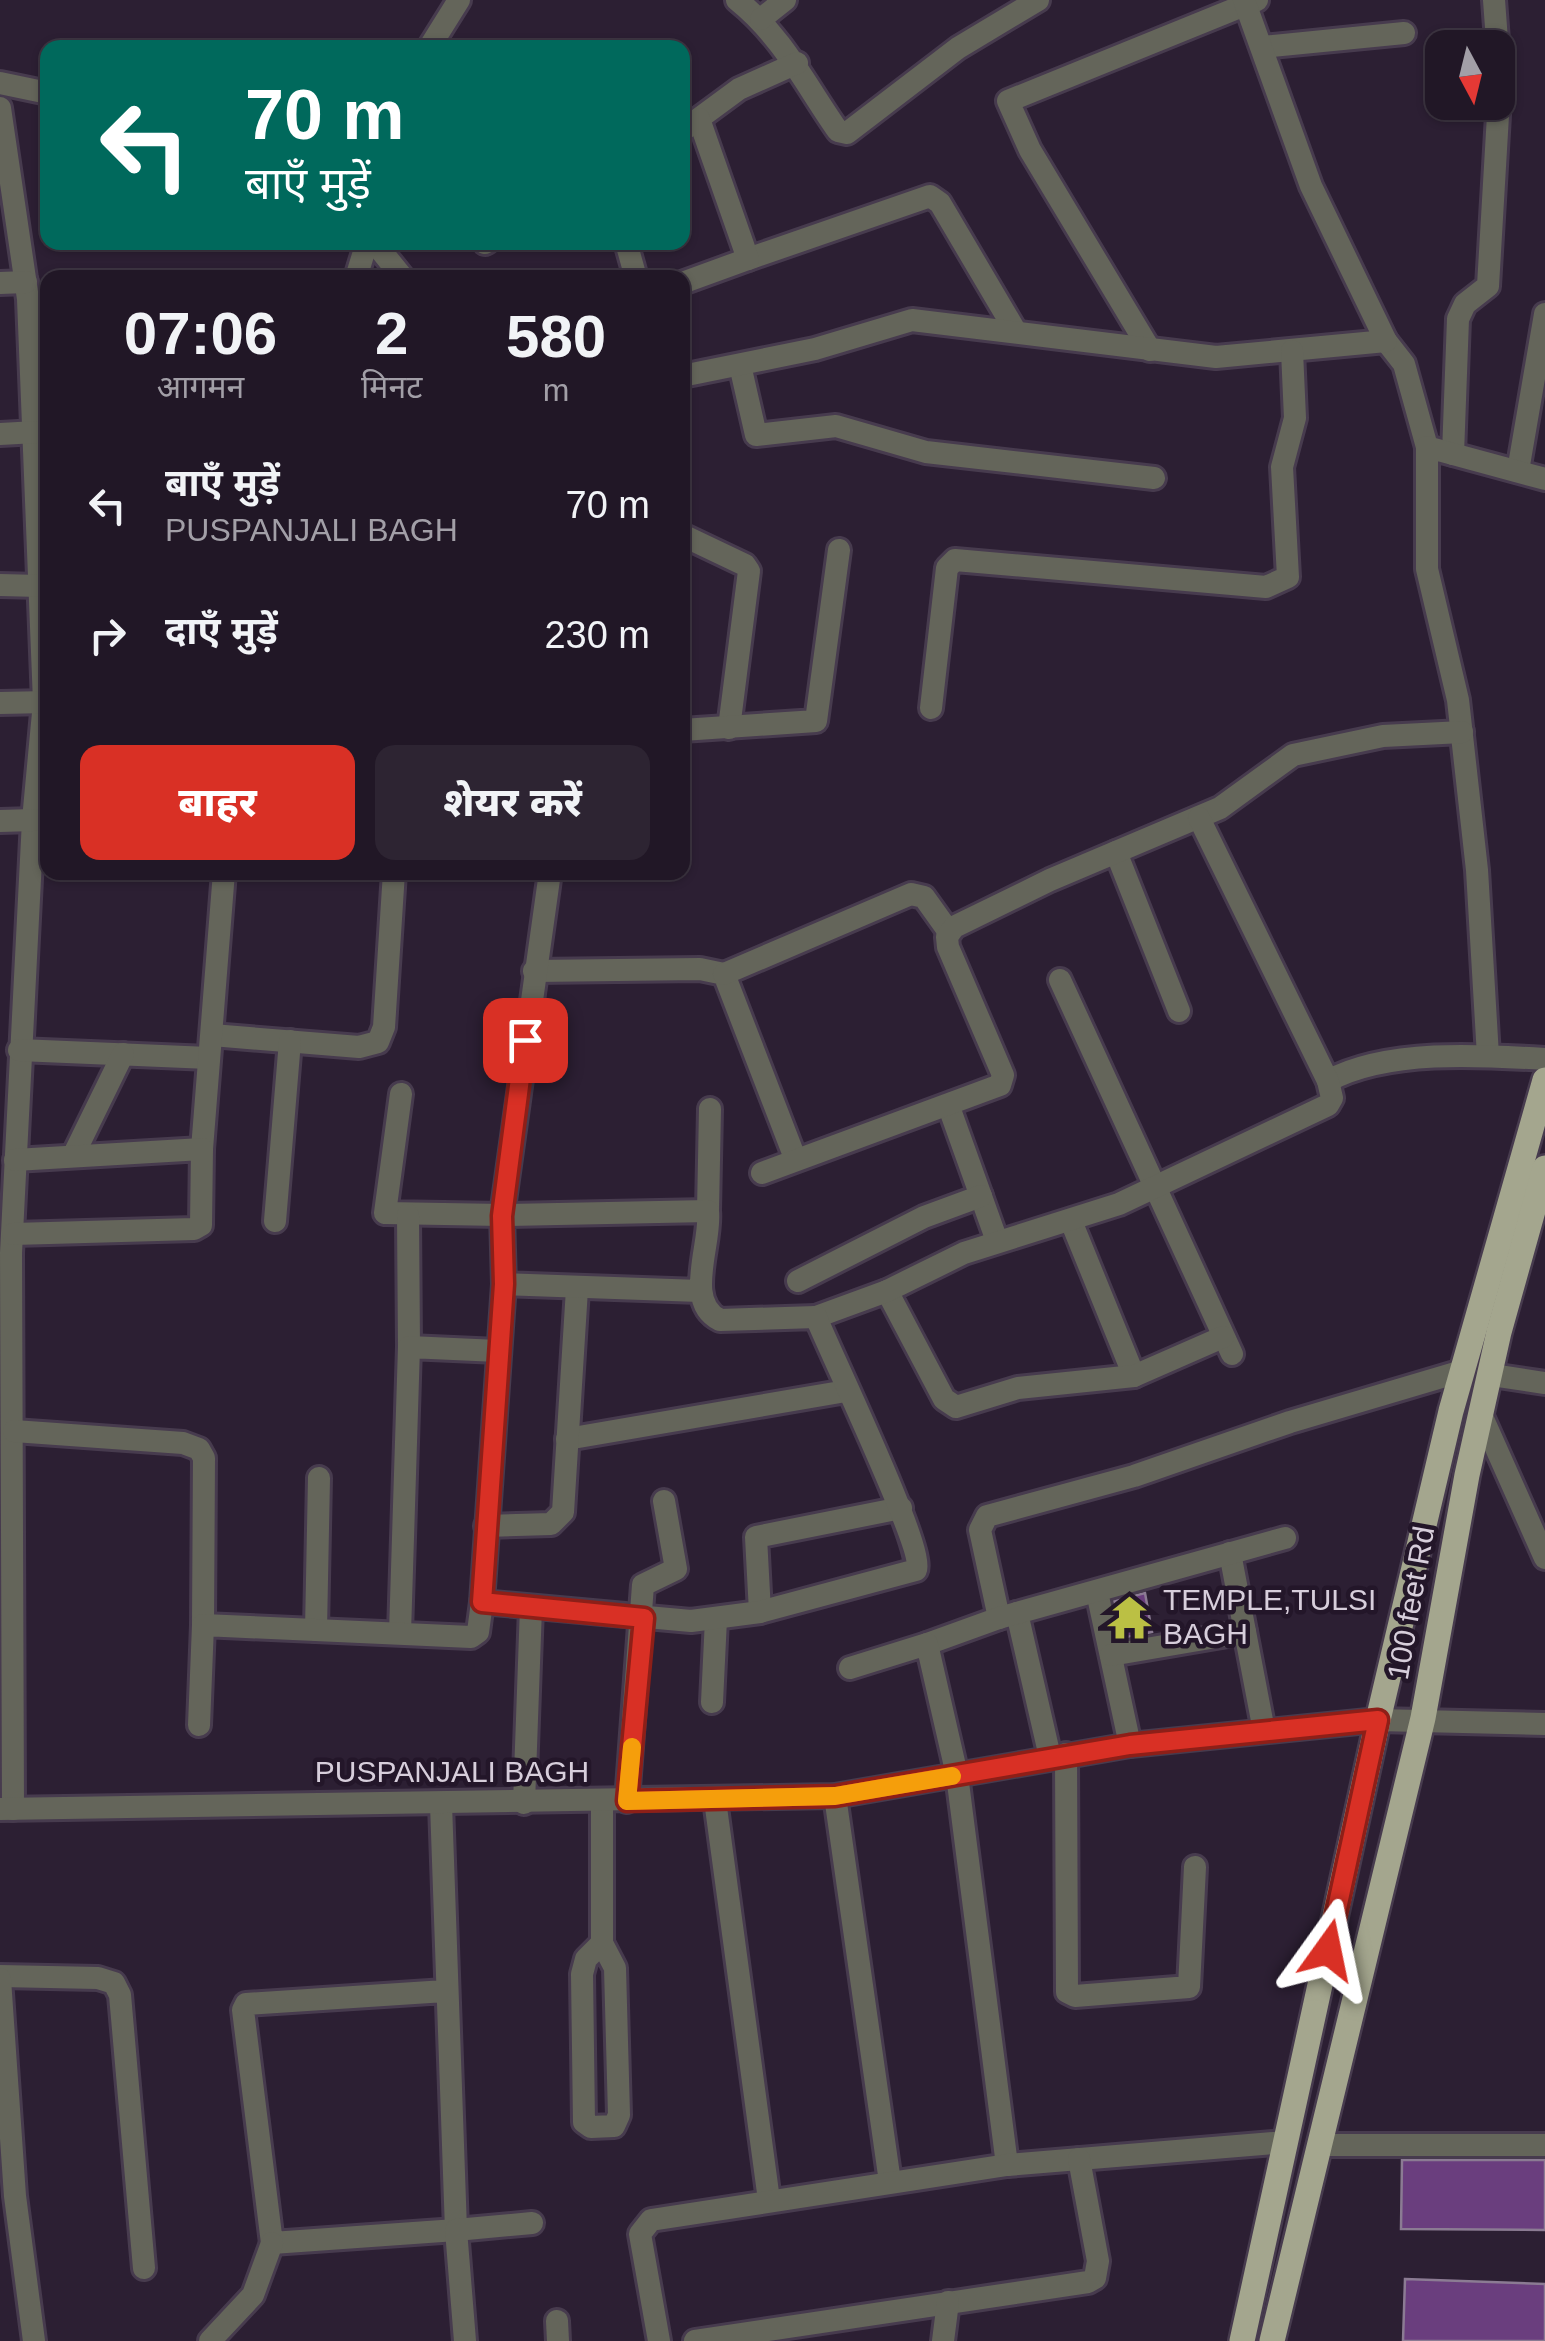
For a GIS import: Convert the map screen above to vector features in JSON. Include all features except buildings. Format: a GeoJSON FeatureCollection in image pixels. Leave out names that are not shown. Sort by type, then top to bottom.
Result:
{"type":"FeatureCollection","features":[{"type":"Feature","properties":{"kind":"main road"},"geometry":{"type":"LineString","coordinates":[[1242,2341],[1378,1720],[1462,1371],[1545,1080]]}},
{"type":"Feature","properties":{"kind":"main road","name":"100 feet Rd"},"geometry":{"type":"LineString","coordinates":[[1272,2341],[1423,1718],[1467,1475],[1545,1168]]}},
{"type":"Feature","properties":{"kind":"street"},"geometry":{"type":"LineString","coordinates":[[434,40],[459,0]]}},
{"type":"Feature","properties":{"kind":"street"},"geometry":{"type":"LineString","coordinates":[[737,0],[761,19],[797,63],[838,130],[850,132],[958,48],[1038,0]]}},
{"type":"Feature","properties":{"kind":"street"},"geometry":{"type":"LineString","coordinates":[[761,19],[786,0]]}},
{"type":"Feature","properties":{"kind":"street"},"geometry":{"type":"LineString","coordinates":[[1452,454],[1458,319],[1465,304],[1488,286],[1500,81],[1494,0]]}},
{"type":"Feature","properties":{"kind":"street"},"geometry":{"type":"LineString","coordinates":[[1150,350],[1030,150],[1008,101],[1220,18],[1249,1],[1311,186],[1386,341],[1404,364],[1427,447],[1427,569],[1462,732],[1477,870],[1488,1056]]}},
{"type":"Feature","properties":{"kind":"street"},"geometry":{"type":"LineString","coordinates":[[1263,47],[1404,32]]}},
{"type":"Feature","properties":{"kind":"street"},"geometry":{"type":"LineString","coordinates":[[748,259],[691,125],[739,89],[797,63]]}},
{"type":"Feature","properties":{"kind":"street"},"geometry":{"type":"LineString","coordinates":[[0,83],[40,91]]}},
{"type":"Feature","properties":{"kind":"street"},"geometry":{"type":"LineString","coordinates":[[0,108],[26,282],[40,497]]}},
{"type":"Feature","properties":{"kind":"street"},"geometry":{"type":"LineString","coordinates":[[690,280],[930,196],[940,203],[1016,332]]}},
{"type":"Feature","properties":{"kind":"street"},"geometry":{"type":"LineString","coordinates":[[377,250],[396,270]]}},
{"type":"Feature","properties":{"kind":"street"},"geometry":{"type":"LineString","coordinates":[[0,283],[26,282]]}},
{"type":"Feature","properties":{"kind":"street"},"geometry":{"type":"LineString","coordinates":[[1518,471],[1545,314]]}},
{"type":"Feature","properties":{"kind":"street"},"geometry":{"type":"LineString","coordinates":[[690,374],[832,344],[904,321],[1216,356],[1386,341]]}},
{"type":"Feature","properties":{"kind":"street"},"geometry":{"type":"LineString","coordinates":[[931,708],[947,568],[956,560],[1266,587],[1288,577],[1282,467],[1295,418],[1292,350]]}},
{"type":"Feature","properties":{"kind":"street"},"geometry":{"type":"LineString","coordinates":[[740,365],[756,435],[836,426],[926,452],[1154,478]]}},
{"type":"Feature","properties":{"kind":"street"},"geometry":{"type":"LineString","coordinates":[[0,434],[36,432]]}},
{"type":"Feature","properties":{"kind":"street"},"geometry":{"type":"LineString","coordinates":[[1427,447],[1545,479]]}},
{"type":"Feature","properties":{"kind":"street"},"geometry":{"type":"LineString","coordinates":[[690,539],[745,565],[749,572],[729,728]]}},
{"type":"Feature","properties":{"kind":"street"},"geometry":{"type":"LineString","coordinates":[[690,730],[811,724],[818,717],[839,550]]}},
{"type":"Feature","properties":{"kind":"street"},"geometry":{"type":"LineString","coordinates":[[0,585],[40,586]]}},
{"type":"Feature","properties":{"kind":"street"},"geometry":{"type":"LineString","coordinates":[[0,703],[40,702]]}},
{"type":"Feature","properties":{"kind":"street"},"geometry":{"type":"LineString","coordinates":[[949,932],[1116,852],[1228,804],[1293,755],[1383,736],[1462,732]]}},
{"type":"Feature","properties":{"kind":"street"},"geometry":{"type":"LineString","coordinates":[[7,1809],[14,1431],[8,1251],[10,1175],[40,756]]}},
{"type":"Feature","properties":{"kind":"street"},"geometry":{"type":"LineString","coordinates":[[710,1109],[708,1211],[700,1291],[712,1316],[720,1320],[816,1318],[997,1241],[1071,1221],[1156,1187],[1328,1105],[1332,1098],[1328,1081],[1199,818]]}},
{"type":"Feature","properties":{"kind":"street"},"geometry":{"type":"LineString","coordinates":[[0,822],[33,820]]}},
{"type":"Feature","properties":{"kind":"street"},"geometry":{"type":"LineString","coordinates":[[1116,852],[1179,1010]]}},
{"type":"Feature","properties":{"kind":"street"},"geometry":{"type":"LineString","coordinates":[[8,1251],[199,1228],[223,880]]}},
{"type":"Feature","properties":{"kind":"street"},"geometry":{"type":"LineString","coordinates":[[19,1050],[123,1054],[290,1041],[359,1047],[380,1038],[393,880]]}},
{"type":"Feature","properties":{"kind":"street"},"geometry":{"type":"LineString","coordinates":[[203,1625],[476,1636],[482,1602],[504,1284],[502,1216],[549,880]]}},
{"type":"Feature","properties":{"kind":"street"},"geometry":{"type":"LineString","coordinates":[[534,970],[700,969],[724,974],[911,894],[924,897],[949,932],[948,946],[1003,1080],[998,1086],[949,1107],[762,1173]]}},
{"type":"Feature","properties":{"kind":"street"},"geometry":{"type":"LineString","coordinates":[[724,974],[796,1158]]}},
{"type":"Feature","properties":{"kind":"street"},"geometry":{"type":"LineString","coordinates":[[887,1291],[950,1406],[964,1406],[1018,1388],[1134,1376],[1228,1345],[1060,980]]}},
{"type":"Feature","properties":{"kind":"street"},"geometry":{"type":"LineString","coordinates":[[0,983],[25,984]]}},
{"type":"Feature","properties":{"kind":"street"},"geometry":{"type":"LineString","coordinates":[[276,1220],[290,1041]]}},
{"type":"Feature","properties":{"kind":"street"},"geometry":{"type":"LineString","coordinates":[[73,1156],[123,1054]]}},
{"type":"Feature","properties":{"kind":"street"},"geometry":{"type":"LineString","coordinates":[[1328,1081],[1366,1068],[1415,1060],[1488,1056],[1545,1059]]}},
{"type":"Feature","properties":{"kind":"street"},"geometry":{"type":"LineString","coordinates":[[401,1094],[383,1208],[390,1215],[708,1211]]}},
{"type":"Feature","properties":{"kind":"street"},"geometry":{"type":"LineString","coordinates":[[949,1107],[997,1241]]}},
{"type":"Feature","properties":{"kind":"street"},"geometry":{"type":"LineString","coordinates":[[10,1175],[73,1156],[202,1148]]}},
{"type":"Feature","properties":{"kind":"street"},"geometry":{"type":"LineString","coordinates":[[798,1280],[924,1218],[981,1196]]}},
{"type":"Feature","properties":{"kind":"street"},"geometry":{"type":"LineString","coordinates":[[400,1633],[409,1347],[408,1215]]}},
{"type":"Feature","properties":{"kind":"street"},"geometry":{"type":"LineString","coordinates":[[1071,1221],[1134,1376]]}},
{"type":"Feature","properties":{"kind":"street"},"geometry":{"type":"LineString","coordinates":[[504,1284],[700,1291]]}},
{"type":"Feature","properties":{"kind":"street"},"geometry":{"type":"LineString","coordinates":[[486,1526],[552,1524],[558,1520],[577,1289]]}},
{"type":"Feature","properties":{"kind":"street"},"geometry":{"type":"LineString","coordinates":[[482,1602],[644,1618],[716,1619],[760,1612],[916,1570],[920,1558],[902,1508],[816,1318]]}},
{"type":"Feature","properties":{"kind":"street"},"geometry":{"type":"LineString","coordinates":[[409,1347],[498,1351]]}},
{"type":"Feature","properties":{"kind":"street"},"geometry":{"type":"LineString","coordinates":[[1195,1867],[1190,1987],[1075,1996],[1067,1992],[1058,1756],[980,1530],[987,1516],[1134,1476],[1290,1422],[1462,1371]]}},
{"type":"Feature","properties":{"kind":"street"},"geometry":{"type":"LineString","coordinates":[[1492,1375],[1545,1383]]}},
{"type":"Feature","properties":{"kind":"street"},"geometry":{"type":"LineString","coordinates":[[567,1439],[846,1390]]}},
{"type":"Feature","properties":{"kind":"street"},"geometry":{"type":"LineString","coordinates":[[1482,1419],[1545,1558]]}},
{"type":"Feature","properties":{"kind":"street"},"geometry":{"type":"LineString","coordinates":[[14,1431],[183,1443],[199,1449],[204,1458],[198,1725]]}},
{"type":"Feature","properties":{"kind":"street"},"geometry":{"type":"LineString","coordinates":[[316,1630],[319,1478]]}},
{"type":"Feature","properties":{"kind":"street"},"geometry":{"type":"LineString","coordinates":[[627,1801],[644,1618],[643,1585],[676,1570],[664,1502]]}},
{"type":"Feature","properties":{"kind":"street"},"geometry":{"type":"LineString","coordinates":[[760,1612],[756,1537],[902,1508]]}},
{"type":"Feature","properties":{"kind":"street"},"geometry":{"type":"LineString","coordinates":[[850,1668],[1008,1616],[1286,1538]]}},
{"type":"Feature","properties":{"kind":"street"},"geometry":{"type":"LineString","coordinates":[[1230,1554],[1264,1731]]}},
{"type":"Feature","properties":{"kind":"street"},"geometry":{"type":"LineString","coordinates":[[1097,1592],[1130,1745]]}},
{"type":"Feature","properties":{"kind":"street"},"geometry":{"type":"LineString","coordinates":[[524,1803],[531,1607]]}},
{"type":"Feature","properties":{"kind":"street"},"geometry":{"type":"LineString","coordinates":[[712,1702],[716,1619]]}},
{"type":"Feature","properties":{"kind":"street"},"geometry":{"type":"LineString","coordinates":[[1110,1655],[1245,1632]]}},
{"type":"Feature","properties":{"kind":"street"},"geometry":{"type":"LineString","coordinates":[[927,1644],[957,1775],[1007,2165]]}},
{"type":"Feature","properties":{"kind":"street","name":"PUSPANJALI BAGH"},"geometry":{"type":"LineString","coordinates":[[7,1809],[232,1802],[441,1804],[835,1796],[1130,1745],[1264,1731],[1423,1718],[1545,1724]]}},
{"type":"Feature","properties":{"kind":"street"},"geometry":{"type":"LineString","coordinates":[[835,1796],[890,2182]]}},
{"type":"Feature","properties":{"kind":"street"},"geometry":{"type":"LineString","coordinates":[[715,1800],[769,2200]]}},
{"type":"Feature","properties":{"kind":"street"},"geometry":{"type":"LineString","coordinates":[[602,1802],[602,1942],[615,1968],[619,2114],[614,2126],[591,2127],[584,2122],[582,1974],[586,1959],[602,1942]]}},
{"type":"Feature","properties":{"kind":"street"},"geometry":{"type":"LineString","coordinates":[[441,1804],[445,1991],[465,2341]]}},
{"type":"Feature","properties":{"kind":"street"},"geometry":{"type":"LineString","coordinates":[[34,2341],[7,2196],[0,1977],[98,1978],[114,1983],[120,1995],[144,2268]]}},
{"type":"Feature","properties":{"kind":"street"},"geometry":{"type":"LineString","coordinates":[[210,2341],[254,2295],[272,2243],[242,2010],[246,2004],[445,1991]]}},
{"type":"Feature","properties":{"kind":"street"},"geometry":{"type":"LineString","coordinates":[[659,2341],[641,2228],[651,2220],[1007,2165],[1286,2142]]}},
{"type":"Feature","properties":{"kind":"street"},"geometry":{"type":"LineString","coordinates":[[1322,2145],[1545,2146]]}},
{"type":"Feature","properties":{"kind":"street"},"geometry":{"type":"LineString","coordinates":[[695,2341],[1095,2278],[1098,2260],[1079,2158]]}},
{"type":"Feature","properties":{"kind":"street"},"geometry":{"type":"LineString","coordinates":[[272,2243],[532,2223]]}},
{"type":"Feature","properties":{"kind":"street"},"geometry":{"type":"LineString","coordinates":[[943,2341],[948,2302]]}},
{"type":"Feature","properties":{"kind":"slow traffic"},"geometry":{"type":"LineString","coordinates":[[632,1747],[627,1801],[835,1796],[952,1776]]}},
{"type":"Feature","properties":{"kind":"place","name":"TEMPLE,TULSI BAGH"},"geometry":{"type":"Point","coordinates":[1130,1617]}},
{"type":"Feature","properties":{"kind":"route"},"geometry":{"type":"LineString","coordinates":[[525,1040],[502,1216],[500,1268],[504,1284],[482,1602],[644,1618],[627,1801],[835,1796],[1130,1745],[1378,1720],[1328,1950]]}}]}
